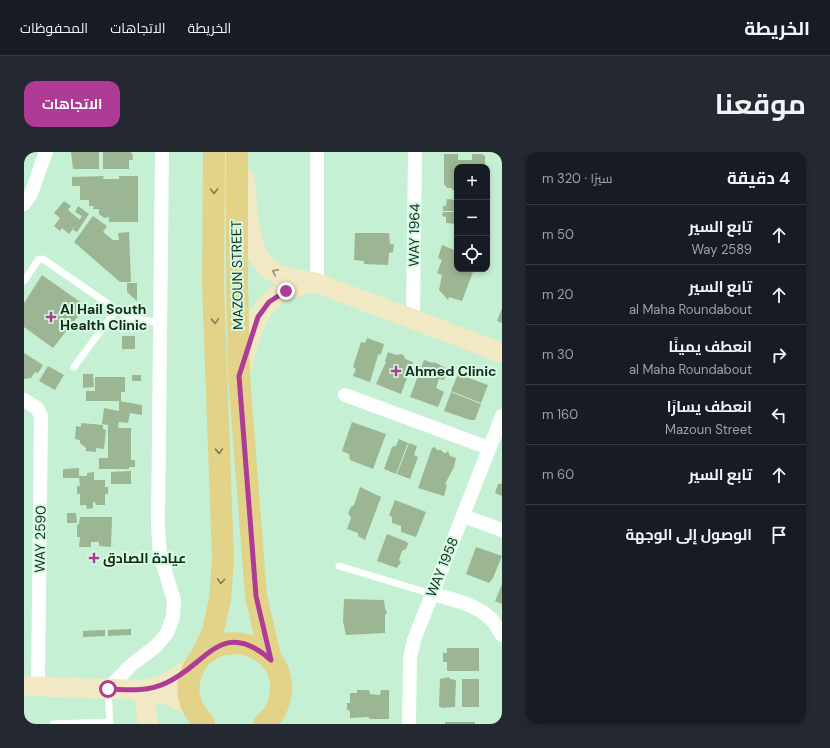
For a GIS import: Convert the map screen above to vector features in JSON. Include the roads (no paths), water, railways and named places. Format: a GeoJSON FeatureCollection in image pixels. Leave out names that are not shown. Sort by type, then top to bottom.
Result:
{"type":"FeatureCollection","features":[{"type":"Feature","properties":{"kind":"main road","name":"MAZOUN STREET"},"geometry":{"type":"LineString","coordinates":[[191,704],[189,685],[197,662],[213,631],[220,599],[223,560],[214,283],[214,152]]}},
{"type":"Feature","properties":{"kind":"main road","name":"MAZOUN STREET"},"geometry":{"type":"LineString","coordinates":[[237,152],[239,376],[256,596],[271,660]]}},
{"type":"Feature","properties":{"kind":"main road"},"geometry":{"type":"LineString","coordinates":[[197,662],[213,647],[232,643],[244,643],[259,649],[271,660],[278,672],[281,685],[280,698],[275,711],[266,723]]}},
{"type":"Feature","properties":{"kind":"main road"},"geometry":{"type":"LineString","coordinates":[[191,704],[204,724]]}},
{"type":"Feature","properties":{"kind":"street"},"geometry":{"type":"LineString","coordinates":[[24,204],[31,194],[46,152]]}},
{"type":"Feature","properties":{"kind":"street"},"geometry":{"type":"LineString","coordinates":[[108,689],[130,666],[156,646],[167,633],[174,617],[174,600],[160,555],[158,540],[162,152]]}},
{"type":"Feature","properties":{"kind":"street"},"geometry":{"type":"LineString","coordinates":[[241,152],[251,232],[255,251],[261,263],[272,271],[281,275],[314,283],[413,318],[502,353]]}},
{"type":"Feature","properties":{"kind":"street"},"geometry":{"type":"LineString","coordinates":[[314,283],[317,152]]}},
{"type":"Feature","properties":{"kind":"street","name":"WAY 1964"},"geometry":{"type":"LineString","coordinates":[[413,318],[415,152]]}},
{"type":"Feature","properties":{"kind":"street"},"geometry":{"type":"LineString","coordinates":[[239,376],[258,317],[269,302],[286,291],[314,283]]}},
{"type":"Feature","properties":{"kind":"street"},"geometry":{"type":"LineString","coordinates":[[346,395],[490,448]]}},
{"type":"Feature","properties":{"kind":"street","name":"WAY 2590"},"geometry":{"type":"LineString","coordinates":[[24,400],[36,408],[41,416],[31,686]]}},
{"type":"Feature","properties":{"kind":"street","name":"WAY 1958"},"geometry":{"type":"LineString","coordinates":[[409,724],[410,658],[414,640],[502,416]]}},
{"type":"Feature","properties":{"kind":"street"},"geometry":{"type":"LineString","coordinates":[[463,516],[502,530]]}},
{"type":"Feature","properties":{"kind":"street"},"geometry":{"type":"LineString","coordinates":[[432,594],[457,601],[482,612],[491,619],[502,634]]}},
{"type":"Feature","properties":{"kind":"street"},"geometry":{"type":"LineString","coordinates":[[143,690],[165,684],[197,662]]}},
{"type":"Feature","properties":{"kind":"street"},"geometry":{"type":"LineString","coordinates":[[31,686],[143,690],[168,695],[191,704]]}},
{"type":"Feature","properties":{"kind":"street"},"geometry":{"type":"LineString","coordinates":[[143,690],[148,724]]}},
{"type":"Feature","properties":{"kind":"lane"},"geometry":{"type":"LineString","coordinates":[[24,281],[38,260],[43,259],[116,310],[130,318],[160,323]]}},
{"type":"Feature","properties":{"kind":"lane"},"geometry":{"type":"LineString","coordinates":[[74,367],[116,310]]}},
{"type":"Feature","properties":{"kind":"lane"},"geometry":{"type":"LineString","coordinates":[[339,566],[432,594]]}},
{"type":"Feature","properties":{"kind":"lane"},"geometry":{"type":"LineString","coordinates":[[53,724],[110,723],[108,689]]}},
{"type":"Feature","properties":{"kind":"place","name":"Al Hail South Health Clinic"},"geometry":{"type":"Point","coordinates":[51,317]}},
{"type":"Feature","properties":{"kind":"place","name":"Ahmed Clinic"},"geometry":{"type":"Point","coordinates":[396,371]}},
{"type":"Feature","properties":{"kind":"place","name":"عيادة الصادق"},"geometry":{"type":"Point","coordinates":[94,558]}}]}
